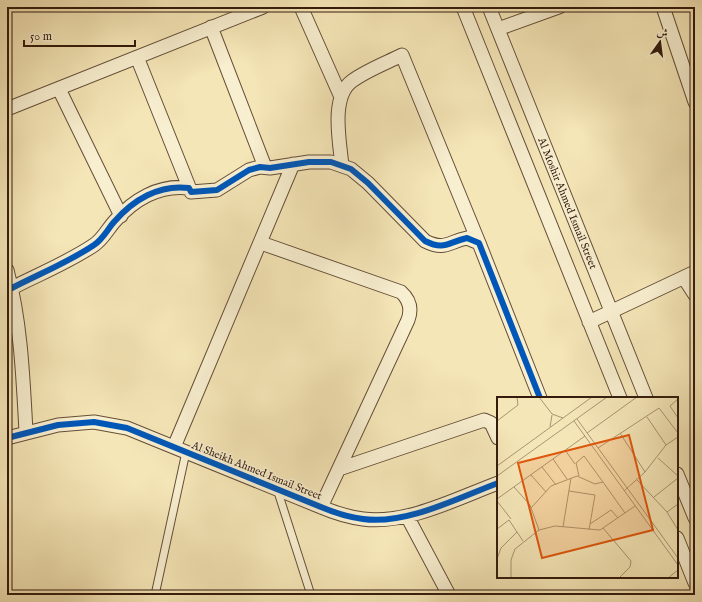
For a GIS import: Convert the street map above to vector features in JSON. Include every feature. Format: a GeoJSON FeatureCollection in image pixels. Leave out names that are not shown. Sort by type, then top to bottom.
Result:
{"type":"FeatureCollection","features":[{"type":"Feature","properties":{"kind":"street"},"geometry":{"type":"LineString","coordinates":[[7,109],[263,7]]}},
{"type":"Feature","properties":{"kind":"street"},"geometry":{"type":"LineString","coordinates":[[301,7],[341,98]]}},
{"type":"Feature","properties":{"kind":"street"},"geometry":{"type":"LineString","coordinates":[[463,7],[620,397]]}},
{"type":"Feature","properties":{"kind":"street","name":"Al Moshir Ahmed Ismail Street"},"geometry":{"type":"LineString","coordinates":[[489,7],[646,397]]}},
{"type":"Feature","properties":{"kind":"street"},"geometry":{"type":"LineString","coordinates":[[498,29],[559,7]]}},
{"type":"Feature","properties":{"kind":"street"},"geometry":{"type":"LineString","coordinates":[[663,7],[695,102]]}},
{"type":"Feature","properties":{"kind":"street"},"geometry":{"type":"LineString","coordinates":[[211,27],[264,168]]}},
{"type":"Feature","properties":{"kind":"street"},"geometry":{"type":"LineString","coordinates":[[342,166],[338,113],[341,98],[346,88],[352,80],[402,55],[479,243],[540,397]]}},
{"type":"Feature","properties":{"kind":"street"},"geometry":{"type":"LineString","coordinates":[[137,57],[191,192]]}},
{"type":"Feature","properties":{"kind":"street"},"geometry":{"type":"LineString","coordinates":[[59,89],[120,216]]}},
{"type":"Feature","properties":{"kind":"street"},"geometry":{"type":"LineString","coordinates":[[191,192],[217,190],[249,170],[310,162],[331,162],[351,170],[368,183],[425,242],[434,246],[444,247],[468,238],[479,243]]}},
{"type":"Feature","properties":{"kind":"street"},"geometry":{"type":"LineString","coordinates":[[180,450],[293,164]]}},
{"type":"Feature","properties":{"kind":"street"},"geometry":{"type":"LineString","coordinates":[[12,288],[95,245],[120,216],[143,198],[161,189],[176,186],[189,188],[191,192]]}},
{"type":"Feature","properties":{"kind":"street"},"geometry":{"type":"LineString","coordinates":[[261,243],[401,292],[409,302],[410,314],[408,320],[321,508]]}},
{"type":"Feature","properties":{"kind":"street"},"geometry":{"type":"LineString","coordinates":[[7,270],[12,288],[22,347],[26,432]]}},
{"type":"Feature","properties":{"kind":"street"},"geometry":{"type":"LineString","coordinates":[[589,322],[612,313],[689,275],[695,295]]}},
{"type":"Feature","properties":{"kind":"street"},"geometry":{"type":"LineString","coordinates":[[339,469],[484,420],[491,423],[497,436]]}},
{"type":"Feature","properties":{"kind":"street","name":"Al Sheikh Ahmed Ismail Street"},"geometry":{"type":"LineString","coordinates":[[7,438],[58,425],[94,422],[127,428],[321,508],[364,520],[386,520],[408,516],[497,483]]}},
{"type":"Feature","properties":{"kind":"street"},"geometry":{"type":"LineString","coordinates":[[678,476],[695,518]]}},
{"type":"Feature","properties":{"kind":"street"},"geometry":{"type":"LineString","coordinates":[[408,516],[449,595]]}},
{"type":"Feature","properties":{"kind":"street"},"geometry":{"type":"LineString","coordinates":[[678,540],[695,583]]}},
{"type":"Feature","properties":{"kind":"lane"},"geometry":{"type":"LineString","coordinates":[[155,595],[180,450]]}},
{"type":"Feature","properties":{"kind":"lane"},"geometry":{"type":"LineString","coordinates":[[277,489],[311,595]]}},
{"type":"Feature","properties":{"kind":"cycle path"},"geometry":{"type":"LineString","coordinates":[[12,288],[64,262],[97,243],[121,214],[147,195],[157,191],[178,187],[189,188],[191,192],[217,190],[249,170],[260,167],[270,168],[309,162],[331,162],[351,169],[368,183],[425,241],[442,246],[467,238],[479,243],[540,397]]}},
{"type":"Feature","properties":{"kind":"cycle path"},"geometry":{"type":"LineString","coordinates":[[7,438],[58,425],[94,422],[127,428],[336,513],[363,519],[380,520],[414,514],[449,503],[497,483]]}}]}
